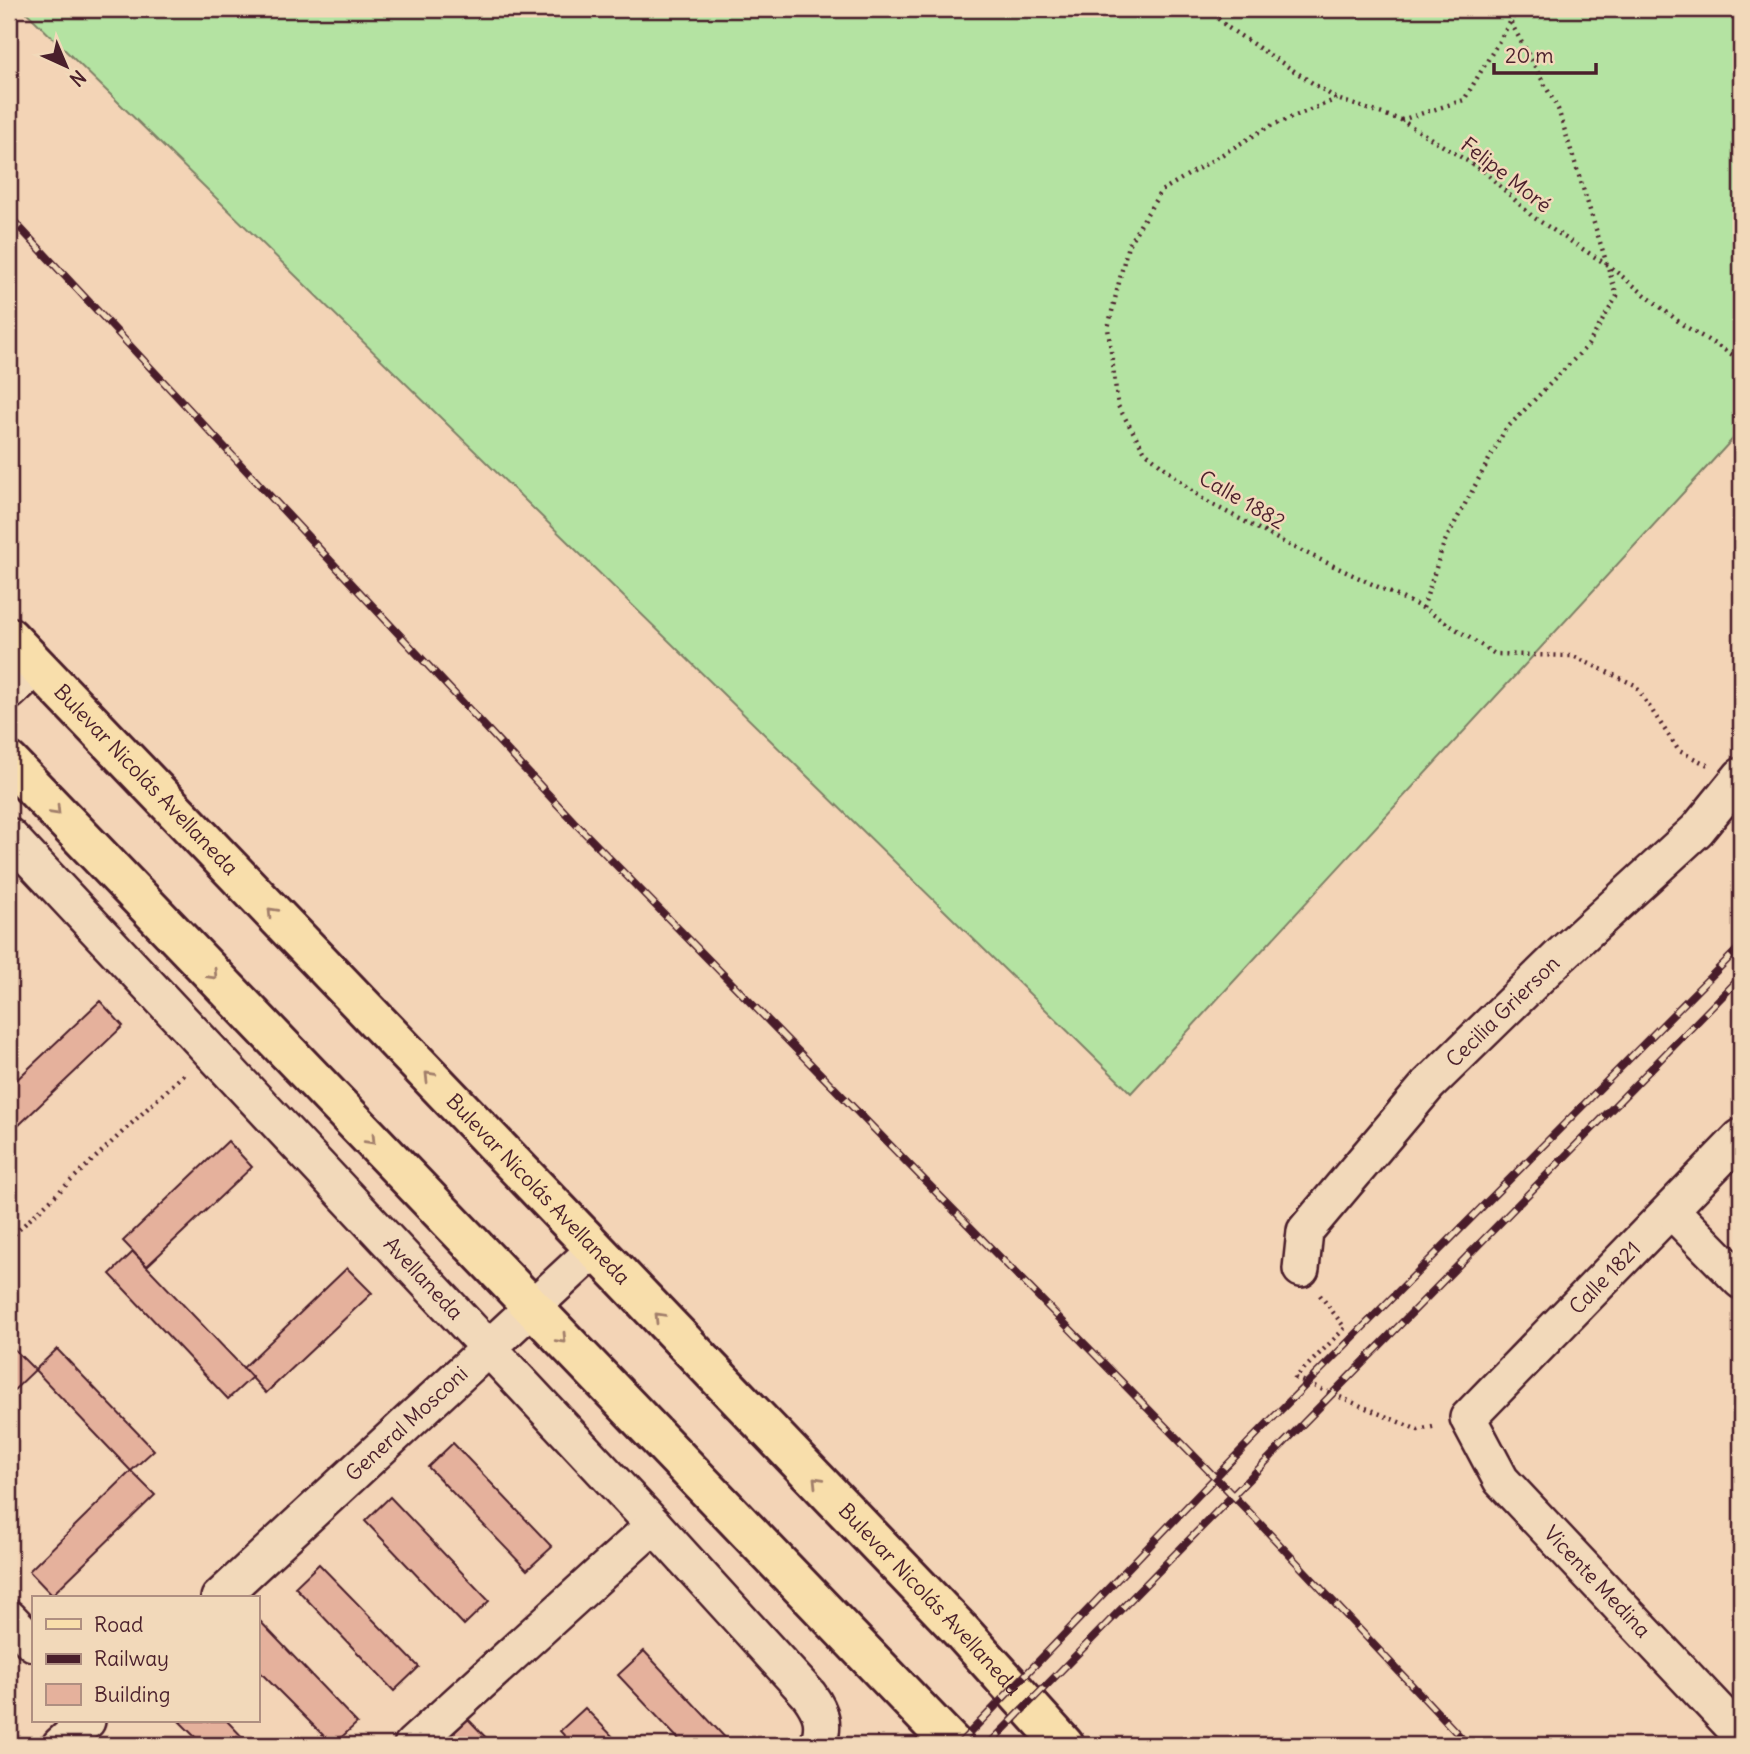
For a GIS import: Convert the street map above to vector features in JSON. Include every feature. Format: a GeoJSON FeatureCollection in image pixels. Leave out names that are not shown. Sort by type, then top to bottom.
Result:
{"type":"FeatureCollection","features":[{"type":"Feature","properties":{"kind":"main road","name":"Bulevar Nicolás Avellaneda"},"geometry":{"type":"LineString","coordinates":[[9,636],[962,1632],[1064,1745]]}},
{"type":"Feature","properties":{"kind":"main road"},"geometry":{"type":"LineString","coordinates":[[9,762],[953,1745]]}},
{"type":"Feature","properties":{"kind":"street"},"geometry":{"type":"LineString","coordinates":[[9,692],[37,666]]}},
{"type":"Feature","properties":{"kind":"street","name":"Cecilia Grierson"},"geometry":{"type":"LineString","coordinates":[[1301,1269],[1305,1231],[1428,1085],[1561,955],[1697,830],[1740,778]]}},
{"type":"Feature","properties":{"kind":"street","name":"Avellaneda"},"geometry":{"type":"LineString","coordinates":[[9,836],[489,1347],[809,1695],[821,1712],[821,1737]]}},
{"type":"Feature","properties":{"kind":"street","name":"Calle 1821"},"geometry":{"type":"LineString","coordinates":[[1468,1418],[1741,1137]]}},
{"type":"Feature","properties":{"kind":"street"},"geometry":{"type":"LineString","coordinates":[[1671,1210],[1741,1281]]}},
{"type":"Feature","properties":{"kind":"street","name":"General Mosconi"},"geometry":{"type":"LineString","coordinates":[[221,1596],[594,1250]]}},
{"type":"Feature","properties":{"kind":"street","name":"Vicente Medina"},"geometry":{"type":"LineString","coordinates":[[1468,1418],[1501,1480],[1741,1735]]}},
{"type":"Feature","properties":{"kind":"street"},"geometry":{"type":"LineString","coordinates":[[412,1745],[654,1525]]}},
{"type":"Feature","properties":{"kind":"street"},"geometry":{"type":"LineString","coordinates":[[9,1618],[32,1642]]}},
{"type":"Feature","properties":{"kind":"street"},"geometry":{"type":"LineString","coordinates":[[60,1745],[86,1722]]}},
{"type":"Feature","properties":{"kind":"path","name":"Felipe Moré"},"geometry":{"type":"LineString","coordinates":[[1208,9],[1227,27],[1337,99],[1401,120],[1485,172],[1533,217],[1609,266],[1683,326],[1741,360]]}},
{"type":"Feature","properties":{"kind":"path"},"geometry":{"type":"LineString","coordinates":[[1401,120],[1464,100],[1518,9]]}},
{"type":"Feature","properties":{"kind":"path"},"geometry":{"type":"LineString","coordinates":[[1423,608],[1444,543],[1505,430],[1588,345],[1617,296],[1558,109],[1510,21]]}},
{"type":"Feature","properties":{"kind":"path","name":"Calle 1882"},"geometry":{"type":"LineString","coordinates":[[1337,99],[1268,127],[1161,191],[1128,245],[1108,328],[1118,406],[1145,452],[1204,500],[1287,544],[1423,608],[1495,654],[1573,656],[1635,685],[1679,751],[1740,778]]}},
{"type":"Feature","properties":{"kind":"path"},"geometry":{"type":"LineString","coordinates":[[9,1239],[210,1049]]}},
{"type":"Feature","properties":{"kind":"path"},"geometry":{"type":"LineString","coordinates":[[1301,1269],[1345,1328],[1296,1378],[1418,1430],[1468,1418]]}},
{"type":"Feature","properties":{"kind":"green space"},"geometry":{"type":"Polygon","coordinates":[[[23,9],[1741,9],[1741,430],[1131,1093],[23,9]]]}},
{"type":"Feature","properties":{"kind":"building"},"geometry":{"type":"Polygon","coordinates":[[[100,1001],[123,1026],[19,1125],[9,1114],[9,1087],[100,1001]]]}},
{"type":"Feature","properties":{"kind":"building"},"geometry":{"type":"Polygon","coordinates":[[[228,1141],[252,1167],[147,1266],[123,1241],[228,1141]]]}},
{"type":"Feature","properties":{"kind":"building"},"geometry":{"type":"Polygon","coordinates":[[[133,1252],[252,1377],[228,1399],[110,1274],[133,1252]]]}},
{"type":"Feature","properties":{"kind":"building"},"geometry":{"type":"Polygon","coordinates":[[[347,1268],[372,1293],[266,1393],[243,1368],[347,1268]]]}},
{"type":"Feature","properties":{"kind":"building"},"geometry":{"type":"Polygon","coordinates":[[[9,1346],[35,1370],[9,1395],[9,1346]]]}},
{"type":"Feature","properties":{"kind":"building"},"geometry":{"type":"Polygon","coordinates":[[[57,1349],[154,1450],[131,1471],[35,1370],[57,1349]]]}},
{"type":"Feature","properties":{"kind":"building"},"geometry":{"type":"Polygon","coordinates":[[[453,1443],[552,1547],[527,1570],[428,1467],[453,1443]]]}},
{"type":"Feature","properties":{"kind":"building"},"geometry":{"type":"Polygon","coordinates":[[[131,1471],[155,1495],[52,1595],[29,1571],[131,1471]]]}},
{"type":"Feature","properties":{"kind":"building"},"geometry":{"type":"Polygon","coordinates":[[[390,1497],[489,1601],[464,1625],[365,1521],[390,1497]]]}},
{"type":"Feature","properties":{"kind":"building"},"geometry":{"type":"Polygon","coordinates":[[[319,1564],[419,1667],[394,1691],[295,1587],[319,1564]]]}},
{"type":"Feature","properties":{"kind":"building"},"geometry":{"type":"Polygon","coordinates":[[[259,1620],[357,1723],[333,1745],[259,1671],[259,1620]]]}},
{"type":"Feature","properties":{"kind":"building"},"geometry":{"type":"Polygon","coordinates":[[[644,1651],[732,1745],[684,1745],[618,1675],[644,1651]]]}},
{"type":"Feature","properties":{"kind":"building"},"geometry":{"type":"Polygon","coordinates":[[[585,1708],[621,1745],[573,1745],[560,1731],[585,1708]]]}},
{"type":"Feature","properties":{"kind":"building"},"geometry":{"type":"Polygon","coordinates":[[[468,1719],[493,1745],[443,1743],[468,1719]]]}},
{"type":"Feature","properties":{"kind":"building"},"geometry":{"type":"Polygon","coordinates":[[[180,1722],[228,1722],[250,1745],[203,1745],[180,1722]]]}},
{"type":"Feature","properties":{"kind":"railway"},"geometry":{"type":"LineString","coordinates":[[9,216],[574,822],[1250,1513],[1468,1745]]}},
{"type":"Feature","properties":{"kind":"railway"},"geometry":{"type":"LineString","coordinates":[[958,1745],[1254,1437],[1741,946]]}},
{"type":"Feature","properties":{"kind":"railway"},"geometry":{"type":"LineString","coordinates":[[988,1745],[1741,977]]}}]}
